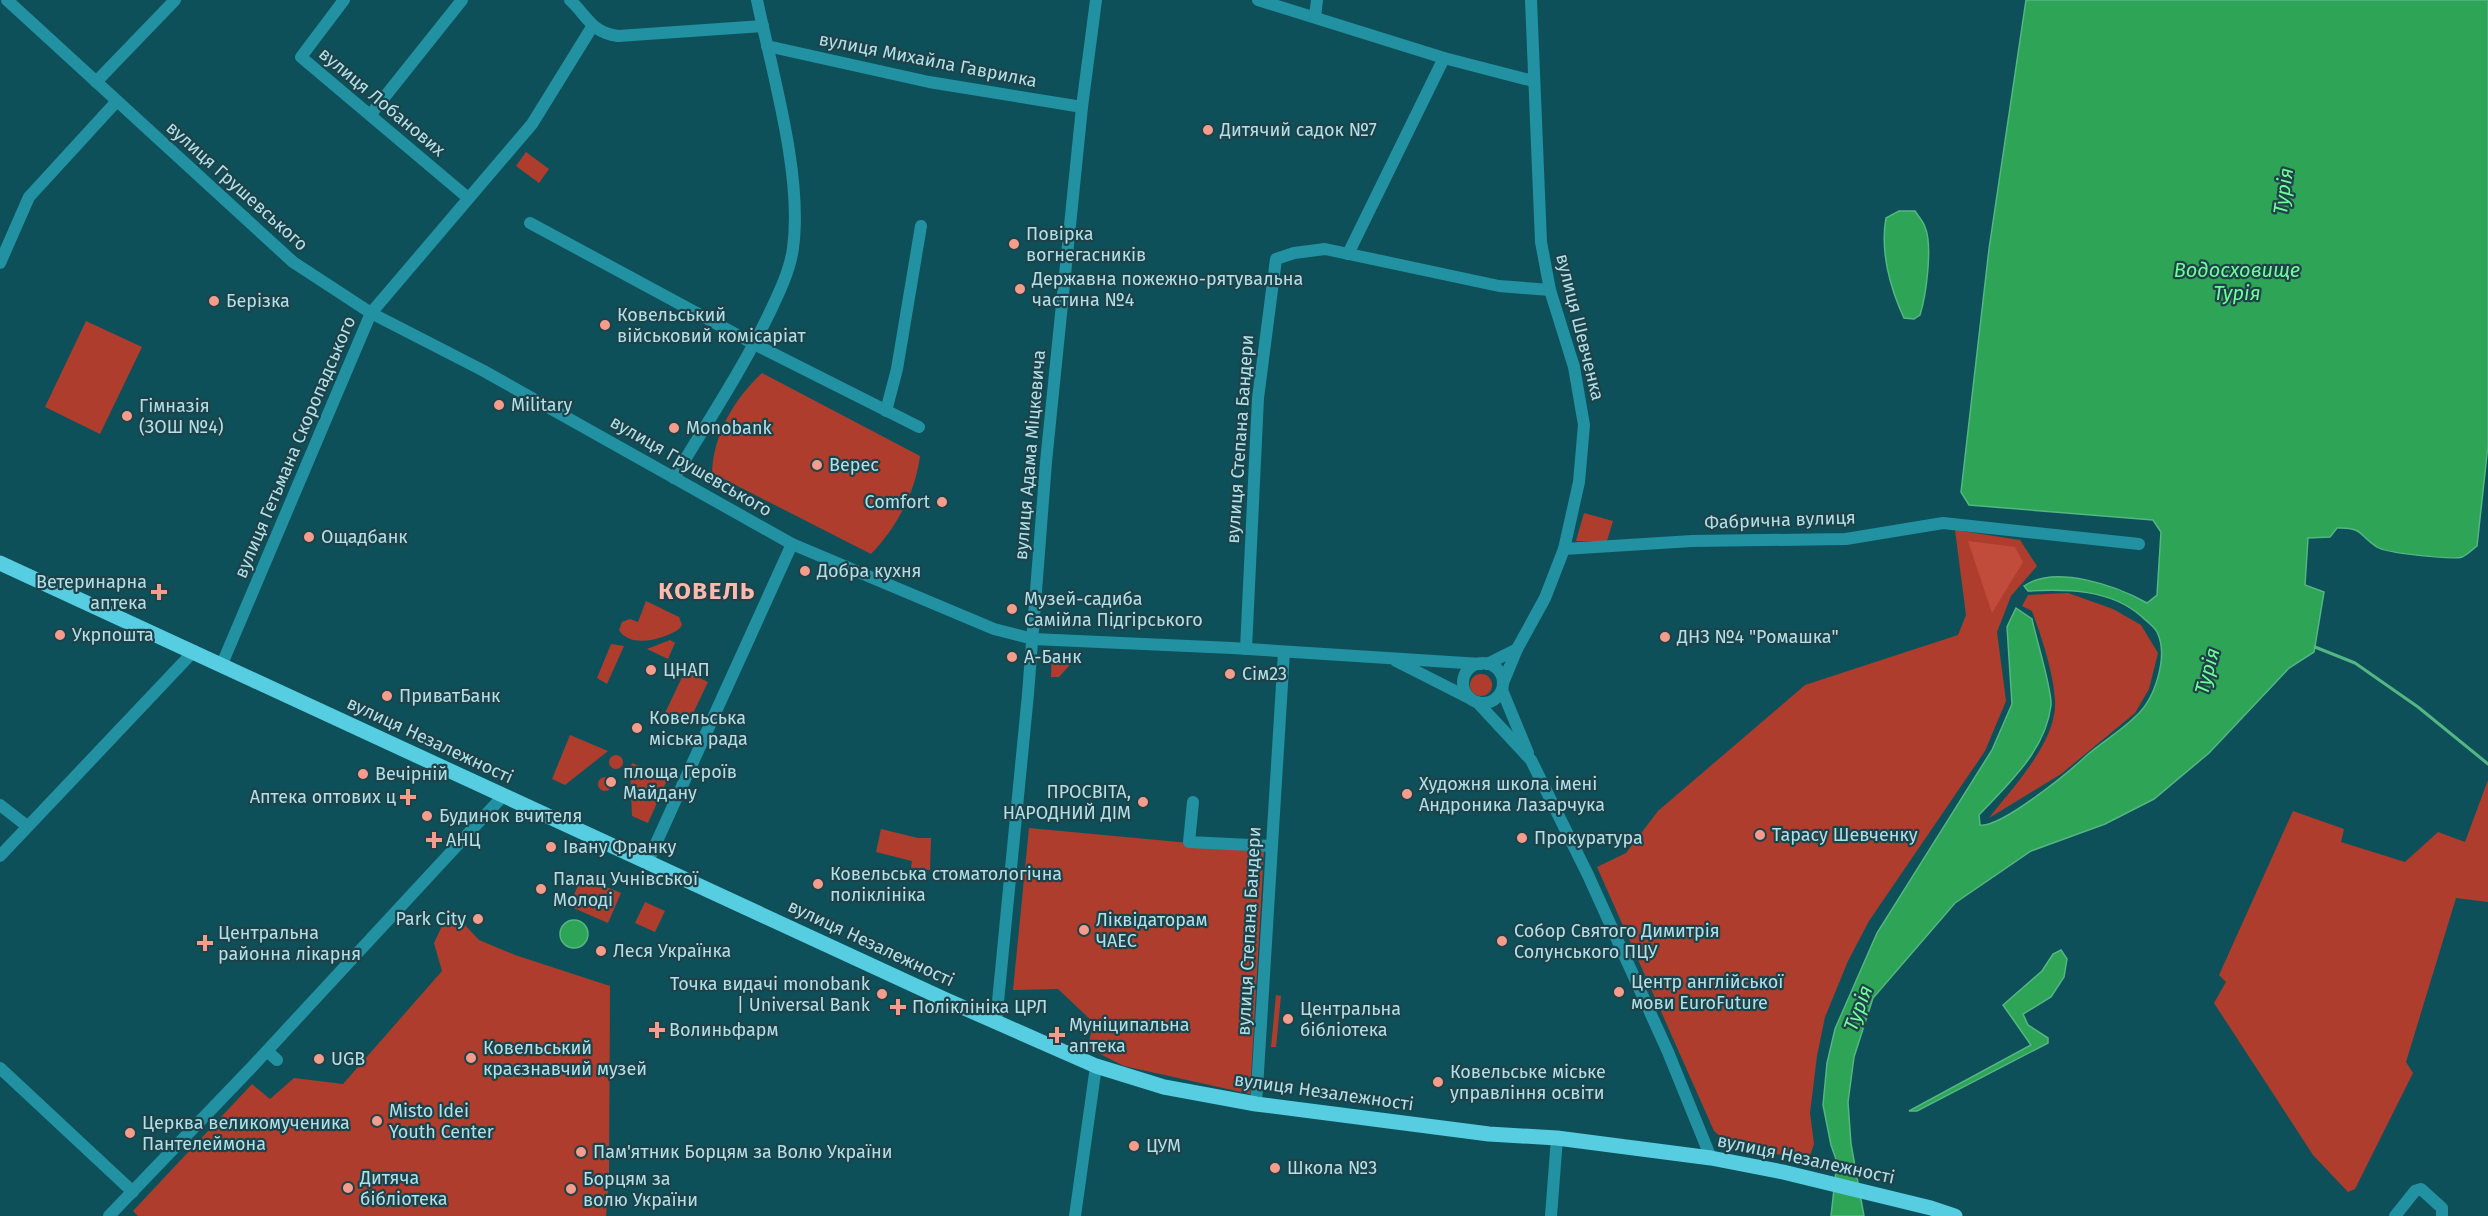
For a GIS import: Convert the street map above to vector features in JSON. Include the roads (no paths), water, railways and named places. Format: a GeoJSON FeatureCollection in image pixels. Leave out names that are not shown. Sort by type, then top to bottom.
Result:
{"type":"FeatureCollection","features":[{"type":"Feature","properties":{"kind":"main road","name":"вулиця Незалежності"},"geometry":{"type":"LineString","coordinates":[[0,563],[503,796],[1096,1066],[1164,1087],[1256,1104],[1489,1134],[1557,1138],[1711,1158],[1784,1172],[1955,1216]]}},
{"type":"Feature","properties":{"kind":"street","name":"вулиця Грушевського"},"geometry":{"type":"LineString","coordinates":[[7,0],[278,250],[371,313],[482,370],[792,544],[994,629],[1033,639],[1246,649],[1392,659],[1474,701]]}},
{"type":"Feature","properties":{"kind":"street"},"geometry":{"type":"LineString","coordinates":[[96,82],[176,0]]}},
{"type":"Feature","properties":{"kind":"street","name":"вулиця Лобанових"},"geometry":{"type":"LineString","coordinates":[[344,0],[300,57],[371,114],[467,197]]}},
{"type":"Feature","properties":{"kind":"street"},"geometry":{"type":"LineString","coordinates":[[371,114],[462,0]]}},
{"type":"Feature","properties":{"kind":"street"},"geometry":{"type":"LineString","coordinates":[[570,0],[592,27],[601,33],[618,36],[763,26]]}},
{"type":"Feature","properties":{"kind":"street"},"geometry":{"type":"LineString","coordinates":[[674,478],[754,344],[784,280],[793,250],[796,218],[789,164],[757,0]]}},
{"type":"Feature","properties":{"kind":"street","name":"вулиця Адама Міцкевича"},"geometry":{"type":"LineString","coordinates":[[996,1022],[1033,639],[1046,462],[1082,107],[1096,0]]}},
{"type":"Feature","properties":{"kind":"street"},"geometry":{"type":"LineString","coordinates":[[1258,0],[1444,58],[1533,81]]}},
{"type":"Feature","properties":{"kind":"street"},"geometry":{"type":"LineString","coordinates":[[1315,16],[1317,0]]}},
{"type":"Feature","properties":{"kind":"street","name":"вулиця Шевченка"},"geometry":{"type":"LineString","coordinates":[[1502,687],[1517,649],[1545,598],[1564,549],[1579,482],[1584,425],[1574,367],[1550,290],[1541,242],[1530,0]]}},
{"type":"Feature","properties":{"kind":"street","name":"вулиця Гетьмана Скоропадського"},"geometry":{"type":"LineString","coordinates":[[222,664],[371,313],[467,197],[532,124],[592,27]]}},
{"type":"Feature","properties":{"kind":"street","name":"вулиця Михайла Гаврилка"},"geometry":{"type":"LineString","coordinates":[[767,46],[929,82],[1082,107]]}},
{"type":"Feature","properties":{"kind":"street"},"geometry":{"type":"LineString","coordinates":[[1348,254],[1444,58]]}},
{"type":"Feature","properties":{"kind":"street"},"geometry":{"type":"LineString","coordinates":[[0,263],[29,197],[117,100]]}},
{"type":"Feature","properties":{"kind":"street"},"geometry":{"type":"LineString","coordinates":[[530,223],[754,344],[919,427]]}},
{"type":"Feature","properties":{"kind":"street"},"geometry":{"type":"LineString","coordinates":[[886,411],[897,369],[921,226]]}},
{"type":"Feature","properties":{"kind":"street","name":"вулиця Степана Бандери"},"geometry":{"type":"LineString","coordinates":[[1246,649],[1258,398],[1275,259],[1294,253],[1325,249],[1499,286],[1550,290]]}},
{"type":"Feature","properties":{"kind":"street","name":"Фабрична вулиця"},"geometry":{"type":"LineString","coordinates":[[1564,549],[1692,542],[1846,538],[1943,523],[2139,544]]}},
{"type":"Feature","properties":{"kind":"street"},"geometry":{"type":"LineString","coordinates":[[648,861],[792,544]]}},
{"type":"Feature","properties":{"kind":"street"},"geometry":{"type":"LineString","coordinates":[[1517,649],[1469,670],[1463,682],[1467,694],[1531,760]]}},
{"type":"Feature","properties":{"kind":"street"},"geometry":{"type":"LineString","coordinates":[[0,856],[194,651]]}},
{"type":"Feature","properties":{"kind":"street","name":"вулиця Степана Бандери"},"geometry":{"type":"LineString","coordinates":[[1256,1104],[1284,652]]}},
{"type":"Feature","properties":{"kind":"street"},"geometry":{"type":"LineString","coordinates":[[1392,659],[1484,664],[1499,671],[1502,687],[1531,760],[1588,875],[1664,1042],[1711,1158]]}},
{"type":"Feature","properties":{"kind":"street"},"geometry":{"type":"LineString","coordinates":[[1474,701],[1489,702],[1502,687]]}},
{"type":"Feature","properties":{"kind":"street"},"geometry":{"type":"LineString","coordinates":[[109,1216],[503,796]]}},
{"type":"Feature","properties":{"kind":"street"},"geometry":{"type":"LineString","coordinates":[[1193,801],[1189,842],[1271,846]]}},
{"type":"Feature","properties":{"kind":"street"},"geometry":{"type":"LineString","coordinates":[[0,805],[27,826]]}},
{"type":"Feature","properties":{"kind":"street"},"geometry":{"type":"LineString","coordinates":[[267,1050],[277,1060]]}},
{"type":"Feature","properties":{"kind":"street"},"geometry":{"type":"LineString","coordinates":[[1075,1216],[1096,1066]]}},
{"type":"Feature","properties":{"kind":"street"},"geometry":{"type":"LineString","coordinates":[[0,1068],[133,1192]]}},
{"type":"Feature","properties":{"kind":"street"},"geometry":{"type":"LineString","coordinates":[[1551,1216],[1557,1138]]}},
{"type":"Feature","properties":{"kind":"street"},"geometry":{"type":"LineString","coordinates":[[2395,1216],[2415,1191],[2421,1189],[2442,1208],[2444,1215]]}},
{"type":"Feature","properties":{"kind":"water","name":"Водосховище Турія"},"geometry":{"type":"Polygon","coordinates":[[[2026,0],[2488,0],[2488,445],[2477,546],[2462,557],[2446,558],[2405,554],[2383,549],[2371,543],[2357,531],[2346,528],[2337,528],[2330,537],[2308,538],[2305,585],[2324,592],[2314,652],[2289,668],[2209,753],[2154,799],[2105,824],[2031,851],[1955,903],[1873,998],[1854,1057],[1848,1102],[1851,1144],[1864,1216],[1831,1216],[1837,1162],[1823,1105],[1827,1063],[1835,1029],[1877,933],[1992,750],[2012,704],[2007,627],[2016,608],[2032,619],[2051,705],[2048,721],[2034,751],[2014,778],[1979,815],[1980,825],[1990,824],[2003,818],[2034,798],[2130,721],[2149,699],[2161,665],[2157,632],[2129,607],[2116,600],[2088,593],[2058,590],[2028,591],[2024,586],[2052,577],[2069,577],[2103,584],[2147,603],[2157,595],[2161,532],[2153,520],[1969,505],[1961,492],[1989,249],[2026,0]]]}},
{"type":"Feature","properties":{"kind":"water"},"geometry":{"type":"Polygon","coordinates":[[[1899,211],[1915,211],[1927,235],[1928,271],[1920,315],[1914,319],[1904,318],[1894,294],[1885,256],[1886,218],[1899,211]]]}},
{"type":"Feature","properties":{"kind":"water"},"geometry":{"type":"Polygon","coordinates":[[[574,920],[584,924],[588,934],[584,944],[574,948],[564,944],[560,934],[564,924],[574,920]]]}},
{"type":"Feature","properties":{"kind":"water"},"geometry":{"type":"Polygon","coordinates":[[[2061,950],[2067,959],[2064,977],[2051,997],[2023,1014],[2028,1025],[2048,1038],[2048,1043],[1917,1111],[1909,1111],[2031,1045],[2003,1005],[2042,971],[2053,954],[2061,950]]]}},
{"type":"Feature","properties":{"kind":"waterway"},"geometry":{"type":"LineString","coordinates":[[2315,647],[2355,663],[2418,707],[2488,764]]}},
{"type":"Feature","properties":{"kind":"place","name":"Дитячий садок №7"},"geometry":{"type":"Point","coordinates":[1208,130]}},
{"type":"Feature","properties":{"kind":"place","name":"Повірка вогнегасників"},"geometry":{"type":"Point","coordinates":[1014,244]}},
{"type":"Feature","properties":{"kind":"place","name":"Державна пожежно-рятувальна частина №4"},"geometry":{"type":"Point","coordinates":[1020,289]}},
{"type":"Feature","properties":{"kind":"place","name":"Берізка"},"geometry":{"type":"Point","coordinates":[214,301]}},
{"type":"Feature","properties":{"kind":"place","name":"Ковельський військовий комісаріат"},"geometry":{"type":"Point","coordinates":[605,325]}},
{"type":"Feature","properties":{"kind":"place","name":"Military"},"geometry":{"type":"Point","coordinates":[499,405]}},
{"type":"Feature","properties":{"kind":"place","name":"Гімназія (ЗОШ №4)"},"geometry":{"type":"Point","coordinates":[127,416]}},
{"type":"Feature","properties":{"kind":"place","name":"Monobank"},"geometry":{"type":"Point","coordinates":[674,428]}},
{"type":"Feature","properties":{"kind":"place","name":"Верес"},"geometry":{"type":"Point","coordinates":[817,465]}},
{"type":"Feature","properties":{"kind":"place","name":"Comfort"},"geometry":{"type":"Point","coordinates":[942,502]}},
{"type":"Feature","properties":{"kind":"place","name":"Ощадбанк"},"geometry":{"type":"Point","coordinates":[309,537]}},
{"type":"Feature","properties":{"kind":"place","name":"Добра кухня"},"geometry":{"type":"Point","coordinates":[805,571]}},
{"type":"Feature","properties":{"kind":"place","name":"Ветеринарна аптека"},"geometry":{"type":"Point","coordinates":[159,592]}},
{"type":"Feature","properties":{"kind":"place","name":"Музей-садиба Самійла Підгірського"},"geometry":{"type":"Point","coordinates":[1012,609]}},
{"type":"Feature","properties":{"kind":"place","name":"Укрпошта"},"geometry":{"type":"Point","coordinates":[60,635]}},
{"type":"Feature","properties":{"kind":"place","name":"ДНЗ №4 \"Ромашка\""},"geometry":{"type":"Point","coordinates":[1665,637]}},
{"type":"Feature","properties":{"kind":"place","name":"А-Банк"},"geometry":{"type":"Point","coordinates":[1012,657]}},
{"type":"Feature","properties":{"kind":"place","name":"ЦНАП"},"geometry":{"type":"Point","coordinates":[651,670]}},
{"type":"Feature","properties":{"kind":"place","name":"Сім23"},"geometry":{"type":"Point","coordinates":[1230,674]}},
{"type":"Feature","properties":{"kind":"place","name":"ПриватБанк"},"geometry":{"type":"Point","coordinates":[387,696]}},
{"type":"Feature","properties":{"kind":"place","name":"Ковельська міська рада"},"geometry":{"type":"Point","coordinates":[637,728]}},
{"type":"Feature","properties":{"kind":"place","name":"Вечірній"},"geometry":{"type":"Point","coordinates":[363,774]}},
{"type":"Feature","properties":{"kind":"place","name":"площа Героїв Майдану"},"geometry":{"type":"Point","coordinates":[611,782]}},
{"type":"Feature","properties":{"kind":"place","name":"Художня школа імені Андроника Лазарчука"},"geometry":{"type":"Point","coordinates":[1407,794]}},
{"type":"Feature","properties":{"kind":"place","name":"Аптека оптових ц"},"geometry":{"type":"Point","coordinates":[408,797]}},
{"type":"Feature","properties":{"kind":"place","name":"ПРОСВІТА, НАРОДНИЙ ДІМ"},"geometry":{"type":"Point","coordinates":[1143,802]}},
{"type":"Feature","properties":{"kind":"place","name":"Будинок вчителя"},"geometry":{"type":"Point","coordinates":[427,816]}},
{"type":"Feature","properties":{"kind":"place","name":"Тарасу Шевченку"},"geometry":{"type":"Point","coordinates":[1760,835]}},
{"type":"Feature","properties":{"kind":"place","name":"Прокуратура"},"geometry":{"type":"Point","coordinates":[1522,838]}},
{"type":"Feature","properties":{"kind":"place","name":"АНЦ"},"geometry":{"type":"Point","coordinates":[434,840]}},
{"type":"Feature","properties":{"kind":"place","name":"Івану Франку"},"geometry":{"type":"Point","coordinates":[551,847]}},
{"type":"Feature","properties":{"kind":"place","name":"Ковельська стоматологічна поліклініка"},"geometry":{"type":"Point","coordinates":[818,884]}},
{"type":"Feature","properties":{"kind":"place","name":"Палац Учнівської Молоді"},"geometry":{"type":"Point","coordinates":[541,889]}},
{"type":"Feature","properties":{"kind":"place","name":"Park City"},"geometry":{"type":"Point","coordinates":[478,919]}},
{"type":"Feature","properties":{"kind":"place","name":"Ліквідаторам ЧАЕС"},"geometry":{"type":"Point","coordinates":[1084,930]}},
{"type":"Feature","properties":{"kind":"place","name":"Собор Святого Димитрія Солунського ПЦУ"},"geometry":{"type":"Point","coordinates":[1502,941]}},
{"type":"Feature","properties":{"kind":"place","name":"Центральна районна лікарня"},"geometry":{"type":"Point","coordinates":[205,943]}},
{"type":"Feature","properties":{"kind":"place","name":"Леся Українка"},"geometry":{"type":"Point","coordinates":[601,951]}},
{"type":"Feature","properties":{"kind":"place","name":"Центр англійської мови EuroFuture"},"geometry":{"type":"Point","coordinates":[1619,992]}},
{"type":"Feature","properties":{"kind":"place","name":"Точка видачі monobank | Universal Bank"},"geometry":{"type":"Point","coordinates":[882,994]}},
{"type":"Feature","properties":{"kind":"place","name":"Поліклініка ЦРЛ"},"geometry":{"type":"Point","coordinates":[898,1007]}},
{"type":"Feature","properties":{"kind":"place","name":"Центральна бібліотека"},"geometry":{"type":"Point","coordinates":[1288,1019]}},
{"type":"Feature","properties":{"kind":"place","name":"Волиньфарм"},"geometry":{"type":"Point","coordinates":[657,1030]}},
{"type":"Feature","properties":{"kind":"place","name":"Муніципальна аптека"},"geometry":{"type":"Point","coordinates":[1057,1035]}},
{"type":"Feature","properties":{"kind":"place","name":"Ковельський краєзнавчий музей"},"geometry":{"type":"Point","coordinates":[471,1058]}},
{"type":"Feature","properties":{"kind":"place","name":"UGB"},"geometry":{"type":"Point","coordinates":[319,1059]}},
{"type":"Feature","properties":{"kind":"place","name":"Ковельське міське управління освіти"},"geometry":{"type":"Point","coordinates":[1438,1082]}},
{"type":"Feature","properties":{"kind":"place","name":"Misto Idei Youth Center"},"geometry":{"type":"Point","coordinates":[377,1121]}},
{"type":"Feature","properties":{"kind":"place","name":"Церква великомученика Пантелеймона"},"geometry":{"type":"Point","coordinates":[130,1133]}},
{"type":"Feature","properties":{"kind":"place","name":"ЦУМ"},"geometry":{"type":"Point","coordinates":[1134,1146]}},
{"type":"Feature","properties":{"kind":"place","name":"Пам'ятник Борцям за Волю України"},"geometry":{"type":"Point","coordinates":[581,1152]}},
{"type":"Feature","properties":{"kind":"place","name":"Школа №3"},"geometry":{"type":"Point","coordinates":[1275,1168]}},
{"type":"Feature","properties":{"kind":"place","name":"Дитяча бібліотека"},"geometry":{"type":"Point","coordinates":[348,1188]}},
{"type":"Feature","properties":{"kind":"place","name":"Борцям за волю України"},"geometry":{"type":"Point","coordinates":[571,1189]}},
{"type":"Feature","properties":{"kind":"district","name":"КОВЕЛЬ"},"geometry":{"type":"Point","coordinates":[707,591]}},
{"type":"Feature","properties":{"kind":"water label","name":"Турія"},"geometry":{"type":"Point","coordinates":[2283,191]}},
{"type":"Feature","properties":{"kind":"water label","name":"Турія"},"geometry":{"type":"Point","coordinates":[2207,671]}},
{"type":"Feature","properties":{"kind":"water label","name":"Турія"},"geometry":{"type":"Point","coordinates":[1858,1008]}}]}
